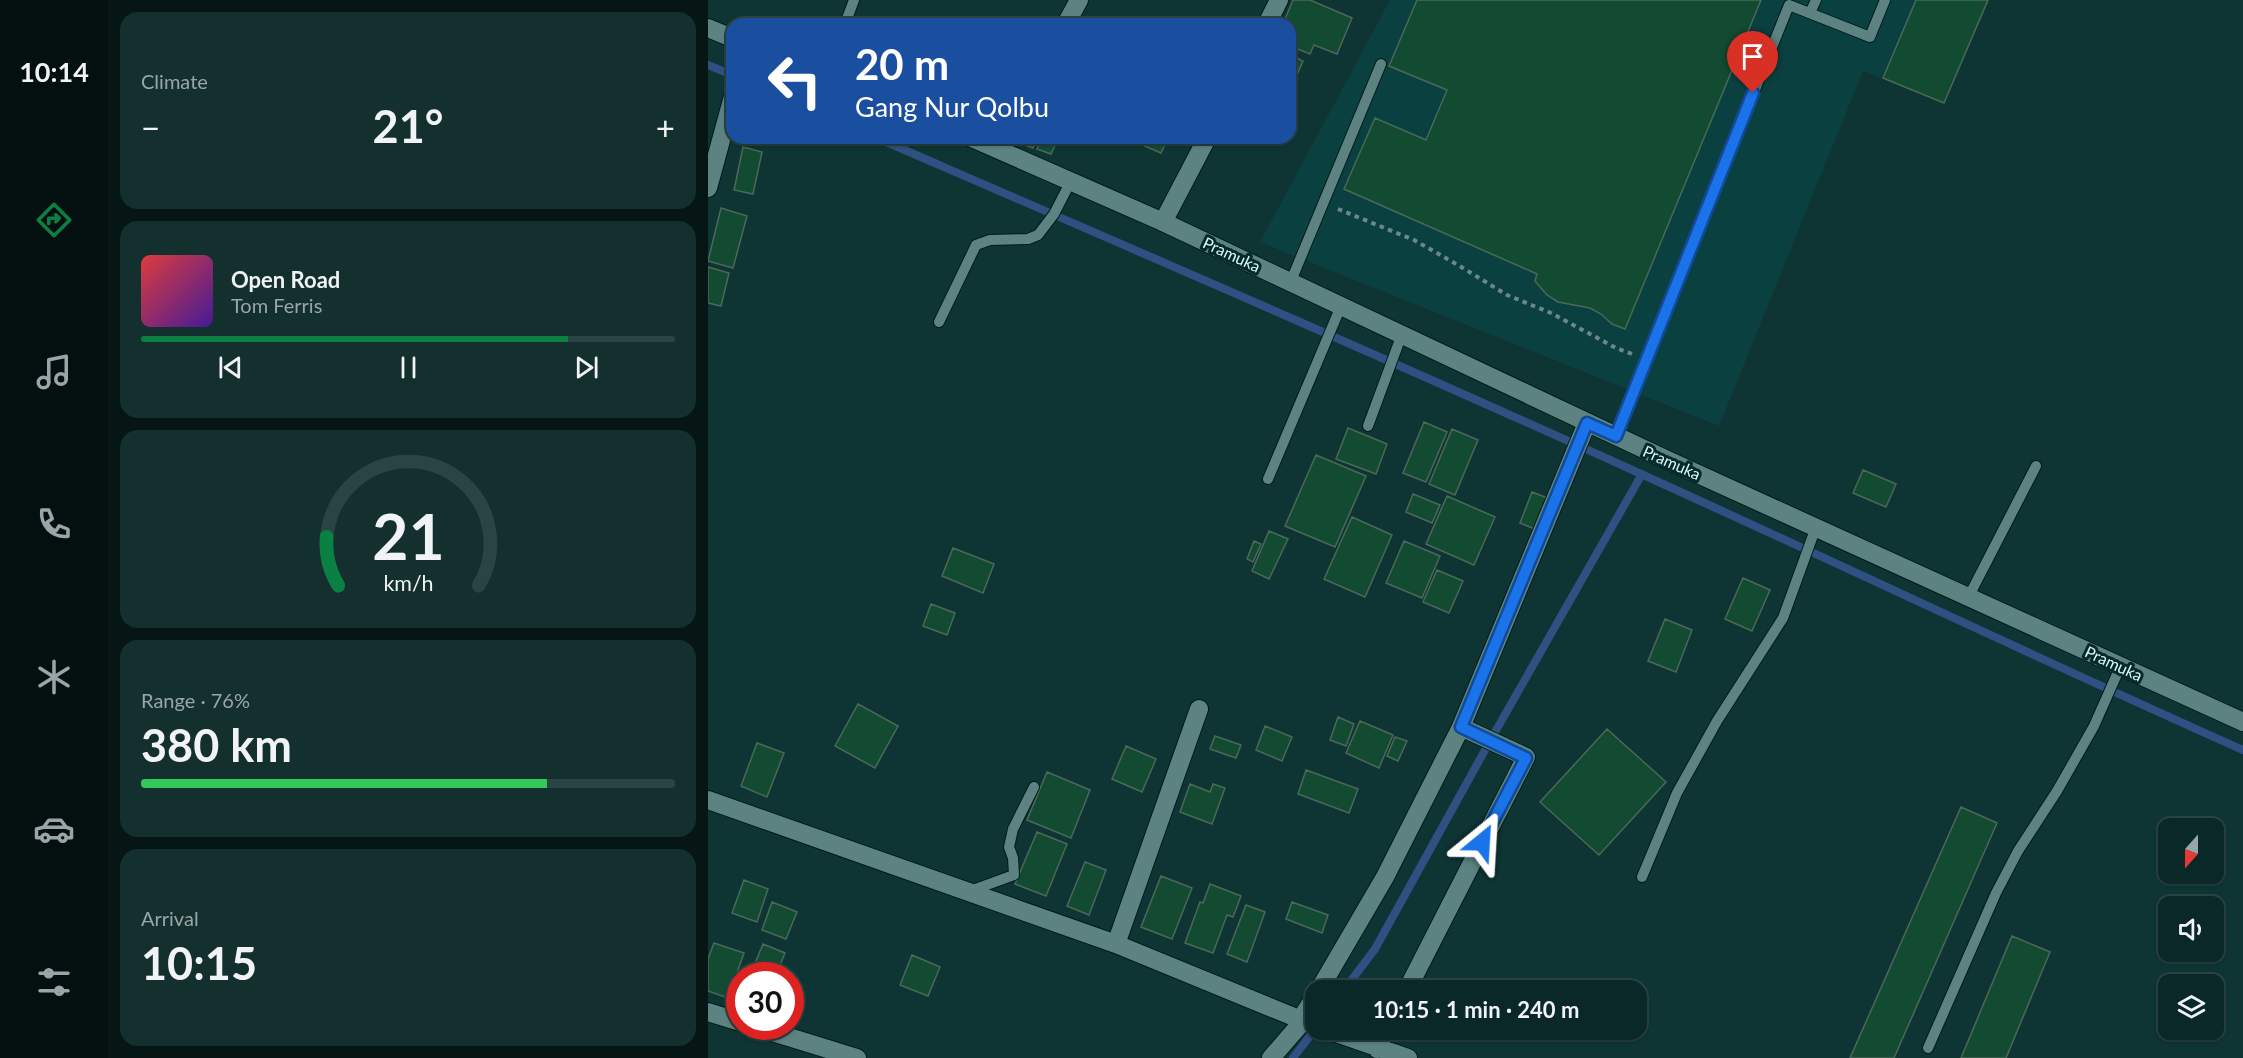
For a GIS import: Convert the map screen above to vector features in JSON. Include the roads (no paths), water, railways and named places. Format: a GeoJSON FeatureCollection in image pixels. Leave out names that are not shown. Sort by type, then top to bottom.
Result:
{"type":"FeatureCollection","features":[{"type":"Feature","properties":{"kind":"street"},"geometry":{"type":"LineString","coordinates":[[1069,18],[1079,0]]}},
{"type":"Feature","properties":{"kind":"street"},"geometry":{"type":"LineString","coordinates":[[1270,18],[1279,0]]}},
{"type":"Feature","properties":{"kind":"street"},"geometry":{"type":"LineString","coordinates":[[708,28],[726,36]]}},
{"type":"Feature","properties":{"kind":"street"},"geometry":{"type":"LineString","coordinates":[[708,188],[726,122]]}},
{"type":"Feature","properties":{"kind":"street","name":"Pramuka"},"geometry":{"type":"LineString","coordinates":[[1002,144],[1071,181],[1402,334],[1584,431],[1616,436],[1814,535],[1969,596],[2117,673],[2243,722]]}},
{"type":"Feature","properties":{"kind":"street"},"geometry":{"type":"LineString","coordinates":[[1163,222],[1204,144]]}},
{"type":"Feature","properties":{"kind":"street"},"geometry":{"type":"LineString","coordinates":[[1325,980],[1385,877],[1461,727],[1584,431]]}},
{"type":"Feature","properties":{"kind":"street"},"geometry":{"type":"LineString","coordinates":[[1116,944],[1198,708]]}},
{"type":"Feature","properties":{"kind":"street"},"geometry":{"type":"LineString","coordinates":[[1412,980],[1526,758],[1461,727]]}},
{"type":"Feature","properties":{"kind":"street"},"geometry":{"type":"LineString","coordinates":[[708,800],[1116,944],[1305,1021]]}},
{"type":"Feature","properties":{"kind":"street"},"geometry":{"type":"LineString","coordinates":[[708,1012],[726,1018]]}},
{"type":"Feature","properties":{"kind":"street"},"geometry":{"type":"LineString","coordinates":[[1271,1058],[1305,1032]]}},
{"type":"Feature","properties":{"kind":"street"},"geometry":{"type":"LineString","coordinates":[[786,1040],[814,1052],[857,1058]]}},
{"type":"Feature","properties":{"kind":"street"},"geometry":{"type":"LineString","coordinates":[[1354,1040],[1408,1058]]}},
{"type":"Feature","properties":{"kind":"street"},"geometry":{"type":"LineString","coordinates":[[1377,1049],[1382,1040]]}},
{"type":"Feature","properties":{"kind":"lane"},"geometry":{"type":"LineString","coordinates":[[847,18],[854,0]]}},
{"type":"Feature","properties":{"kind":"lane"},"geometry":{"type":"LineString","coordinates":[[1810,13],[1816,0]]}},
{"type":"Feature","properties":{"kind":"lane"},"geometry":{"type":"LineString","coordinates":[[1616,436],[1789,4],[1870,37],[1885,0]]}},
{"type":"Feature","properties":{"kind":"lane"},"geometry":{"type":"LineString","coordinates":[[1291,281],[1381,64]]}},
{"type":"Feature","properties":{"kind":"lane"},"geometry":{"type":"LineString","coordinates":[[939,322],[976,245],[990,240],[1028,239],[1038,235],[1054,214],[1071,181]]}},
{"type":"Feature","properties":{"kind":"lane"},"geometry":{"type":"LineString","coordinates":[[1268,479],[1341,306]]}},
{"type":"Feature","properties":{"kind":"lane"},"geometry":{"type":"LineString","coordinates":[[1368,426],[1402,334]]}},
{"type":"Feature","properties":{"kind":"lane"},"geometry":{"type":"LineString","coordinates":[[1969,596],[2036,466]]}},
{"type":"Feature","properties":{"kind":"lane"},"geometry":{"type":"LineString","coordinates":[[1642,877],[1677,793],[1717,721],[1783,618],[1814,535]]}},
{"type":"Feature","properties":{"kind":"lane"},"geometry":{"type":"LineString","coordinates":[[1928,1048],[1996,893],[2018,851],[2057,791],[2094,726],[2117,673]]}},
{"type":"Feature","properties":{"kind":"lane"},"geometry":{"type":"LineString","coordinates":[[967,892],[1014,875],[1013,858],[1009,847],[1013,829],[1034,787]]}},
{"type":"Feature","properties":{"kind":"waterway"},"geometry":{"type":"LineString","coordinates":[[708,65],[726,72]]}},
{"type":"Feature","properties":{"kind":"waterway"},"geometry":{"type":"LineString","coordinates":[[891,144],[1546,431],[2243,750]]}},
{"type":"Feature","properties":{"kind":"waterway"},"geometry":{"type":"LineString","coordinates":[[1352,980],[1375,949],[1642,474]]}},
{"type":"Feature","properties":{"kind":"waterway"},"geometry":{"type":"LineString","coordinates":[[1293,1058],[1307,1040]]}}]}
